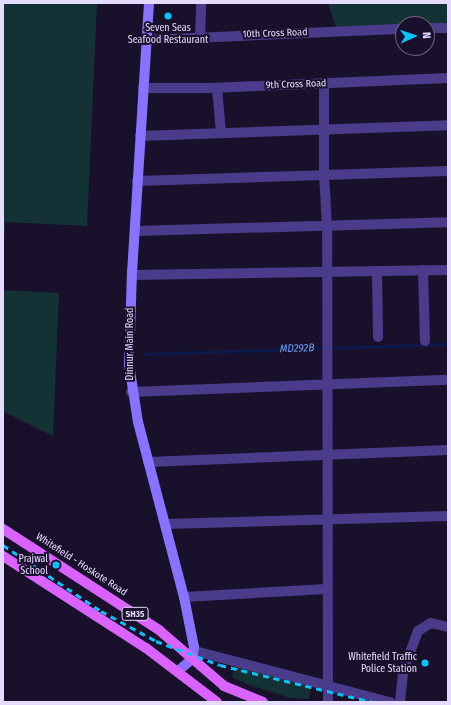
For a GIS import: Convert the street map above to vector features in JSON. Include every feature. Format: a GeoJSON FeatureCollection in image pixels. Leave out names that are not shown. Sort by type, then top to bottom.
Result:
{"type":"FeatureCollection","features":[{"type":"Feature","properties":{"kind":"main road","name":"Whitefield - Hoskote Road"},"geometry":{"type":"LineString","coordinates":[[3,529],[143,618],[194,655],[224,686],[263,702]]}},
{"type":"Feature","properties":{"kind":"main road","name":"SH35"},"geometry":{"type":"LineString","coordinates":[[3,556],[178,671],[217,702]]}},
{"type":"Feature","properties":{"kind":"street","name":"Dinnur Main Road"},"geometry":{"type":"LineString","coordinates":[[149,3],[134,231],[129,364],[131,392],[184,597],[194,655]]}},
{"type":"Feature","properties":{"kind":"street"},"geometry":{"type":"LineString","coordinates":[[200,38],[202,3]]}},
{"type":"Feature","properties":{"kind":"street"},"geometry":{"type":"LineString","coordinates":[[435,28],[448,28]]}},
{"type":"Feature","properties":{"kind":"street","name":"10th Cross Road"},"geometry":{"type":"LineString","coordinates":[[147,40],[395,29]]}},
{"type":"Feature","properties":{"kind":"street","name":"9th Cross Road"},"geometry":{"type":"LineString","coordinates":[[143,88],[217,88],[448,78]]}},
{"type":"Feature","properties":{"kind":"street"},"geometry":{"type":"LineString","coordinates":[[324,84],[324,175],[327,225],[326,384],[328,702]]}},
{"type":"Feature","properties":{"kind":"street"},"geometry":{"type":"LineString","coordinates":[[217,88],[221,133]]}},
{"type":"Feature","properties":{"kind":"street"},"geometry":{"type":"LineString","coordinates":[[140,136],[448,125]]}},
{"type":"Feature","properties":{"kind":"street"},"geometry":{"type":"LineString","coordinates":[[138,181],[448,171]]}},
{"type":"Feature","properties":{"kind":"street"},"geometry":{"type":"LineString","coordinates":[[134,231],[448,222]]}},
{"type":"Feature","properties":{"kind":"street"},"geometry":{"type":"LineString","coordinates":[[423,270],[425,341]]}},
{"type":"Feature","properties":{"kind":"street"},"geometry":{"type":"LineString","coordinates":[[132,275],[448,270]]}},
{"type":"Feature","properties":{"kind":"street"},"geometry":{"type":"LineString","coordinates":[[377,271],[378,337]]}},
{"type":"Feature","properties":{"kind":"street"},"geometry":{"type":"LineString","coordinates":[[131,392],[448,380]]}},
{"type":"Feature","properties":{"kind":"street"},"geometry":{"type":"LineString","coordinates":[[148,462],[448,450]]}},
{"type":"Feature","properties":{"kind":"street"},"geometry":{"type":"LineString","coordinates":[[164,524],[448,516]]}},
{"type":"Feature","properties":{"kind":"street"},"geometry":{"type":"LineString","coordinates":[[184,597],[327,589]]}},
{"type":"Feature","properties":{"kind":"street"},"geometry":{"type":"LineString","coordinates":[[400,702],[403,671],[418,631],[431,623],[448,627]]}},
{"type":"Feature","properties":{"kind":"street"},"geometry":{"type":"LineString","coordinates":[[178,671],[194,655],[390,702]]}},
{"type":"Feature","properties":{"kind":"green space"},"geometry":{"type":"Polygon","coordinates":[[[3,3],[97,3],[87,226],[5,222],[3,271],[3,3]]]}},
{"type":"Feature","properties":{"kind":"green space"},"geometry":{"type":"Polygon","coordinates":[[[328,3],[448,3],[448,23],[435,23],[435,16],[395,16],[395,25],[336,27],[328,3]]]}},
{"type":"Feature","properties":{"kind":"green space"},"geometry":{"type":"Polygon","coordinates":[[[3,290],[59,293],[53,436],[3,411],[3,290]]]}},
{"type":"Feature","properties":{"kind":"green space"},"geometry":{"type":"Polygon","coordinates":[[[236,666],[311,686],[309,699],[290,698],[247,684],[232,677],[236,666]]]}},
{"type":"Feature","properties":{"kind":"waterway","name":"MD292B"},"geometry":{"type":"LineString","coordinates":[[146,354],[448,344]]}},
{"type":"Feature","properties":{"kind":"railway"},"geometry":{"type":"LineString","coordinates":[[3,545],[101,611],[156,641],[220,665],[373,702]]}},
{"type":"Feature","properties":{"kind":"place","name":"Seven Seas Seafood Restaurant"},"geometry":{"type":"Point","coordinates":[168,16]}},
{"type":"Feature","properties":{"kind":"place","name":"Prajwal School"},"geometry":{"type":"Point","coordinates":[56,565]}},
{"type":"Feature","properties":{"kind":"place","name":"Whitefield Traffic Police Station"},"geometry":{"type":"Point","coordinates":[425,663]}}]}
